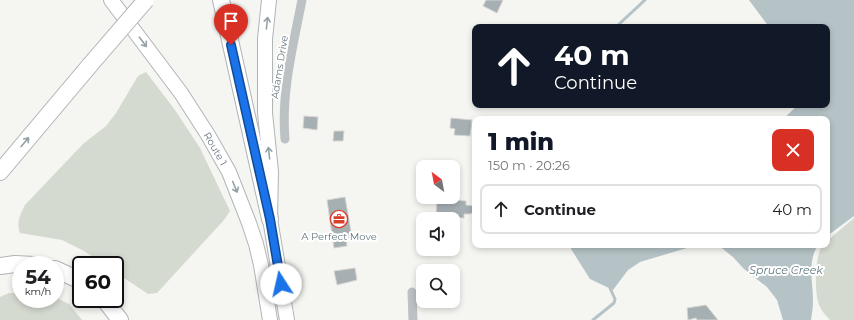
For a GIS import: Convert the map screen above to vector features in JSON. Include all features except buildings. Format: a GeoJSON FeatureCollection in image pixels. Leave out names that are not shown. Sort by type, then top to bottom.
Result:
{"type":"FeatureCollection","features":[{"type":"Feature","properties":{"kind":"highway"},"geometry":{"type":"LineString","coordinates":[[0,172],[146,0]]}},
{"type":"Feature","properties":{"kind":"highway"},"geometry":{"type":"LineString","coordinates":[[221,0],[270,219]]}},
{"type":"Feature","properties":{"kind":"highway"},"geometry":{"type":"LineString","coordinates":[[0,266],[12,264]]}},
{"type":"Feature","properties":{"kind":"highway"},"geometry":{"type":"LineString","coordinates":[[111,308],[120,320]]}},
{"type":"Feature","properties":{"kind":"main road","name":"Route 1"},"geometry":{"type":"LineString","coordinates":[[111,0],[181,93],[208,135],[229,172],[256,244],[270,320]]}},
{"type":"Feature","properties":{"kind":"main road"},"geometry":{"type":"LineString","coordinates":[[269,0],[265,39],[265,113],[271,172],[270,219],[288,320]]}},
{"type":"Feature","properties":{"kind":"street","name":"Adams Drive"},"geometry":{"type":"LineString","coordinates":[[285,139],[285,90],[302,0]]}},
{"type":"Feature","properties":{"kind":"street"},"geometry":{"type":"LineString","coordinates":[[412,292],[413,320]]}},
{"type":"Feature","properties":{"kind":"shaded area"},"geometry":{"type":"Polygon","coordinates":[[[146,72],[175,110],[200,148],[230,211],[224,220],[157,293],[148,294],[124,278],[124,256],[92,256],[62,240],[20,233],[18,225],[20,215],[25,205],[83,144],[106,126],[116,113],[138,76],[146,72]]]}},
{"type":"Feature","properties":{"kind":"shaded area"},"geometry":{"type":"Polygon","coordinates":[[[854,218],[854,320],[830,320],[822,311],[818,302],[816,276],[818,257],[821,248],[830,248],[830,238],[854,218]]]}},
{"type":"Feature","properties":{"kind":"shaded area"},"geometry":{"type":"Polygon","coordinates":[[[12,293],[12,308],[64,308],[64,302],[69,304],[82,320],[0,320],[0,297],[12,293]]]}},
{"type":"Feature","properties":{"kind":"water","name":"Spruce Creek"},"geometry":{"type":"Polygon","coordinates":[[[749,0],[854,0],[854,216],[830,234],[830,116],[786,116],[795,108],[830,108],[830,24],[767,24],[749,0]]]}},
{"type":"Feature","properties":{"kind":"water"},"geometry":{"type":"Polygon","coordinates":[[[687,248],[640,262],[628,270],[613,290],[590,279],[571,249],[687,248]]]}},
{"type":"Feature","properties":{"kind":"water","name":"Spruce Creek"},"geometry":{"type":"Polygon","coordinates":[[[722,248],[816,248],[811,272],[813,301],[811,320],[783,320],[777,300],[767,287],[744,269],[722,248]]]}},
{"type":"Feature","properties":{"kind":"waterway"},"geometry":{"type":"LineString","coordinates":[[619,24],[645,0]]}},
{"type":"Feature","properties":{"kind":"waterway"},"geometry":{"type":"LineString","coordinates":[[593,320],[614,303],[615,299],[610,288]]}},
{"type":"Feature","properties":{"kind":"place","name":"A Perfect Move"},"geometry":{"type":"Point","coordinates":[339,219]}},
{"type":"Feature","properties":{"kind":"route"},"geometry":{"type":"LineString","coordinates":[[231,45],[270,219],[281,284]]}}]}
